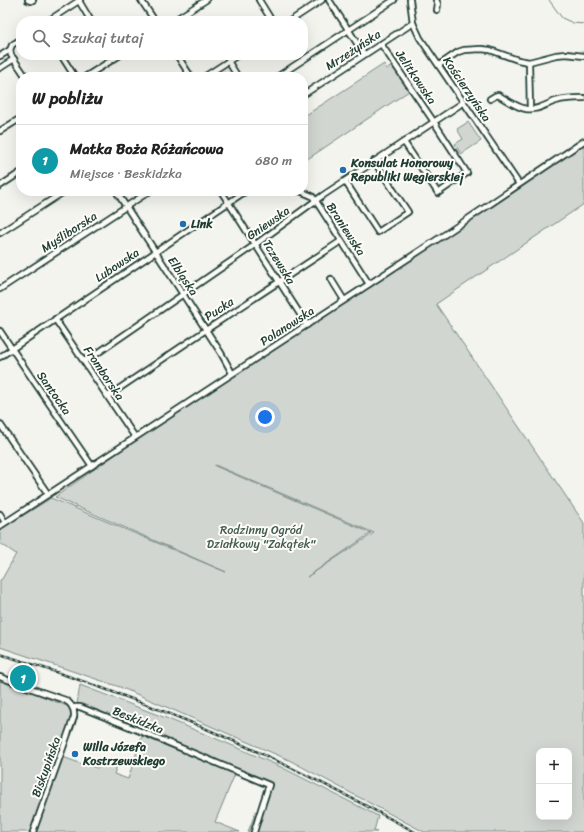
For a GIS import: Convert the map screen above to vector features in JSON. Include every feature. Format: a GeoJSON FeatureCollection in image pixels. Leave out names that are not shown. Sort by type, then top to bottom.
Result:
{"type":"FeatureCollection","features":[{"type":"Feature","properties":{"kind":"street"},"geometry":{"type":"LineString","coordinates":[[28,0],[33,0]]}},
{"type":"Feature","properties":{"kind":"street"},"geometry":{"type":"LineString","coordinates":[[141,0],[152,16]]}},
{"type":"Feature","properties":{"kind":"street"},"geometry":{"type":"LineString","coordinates":[[181,16],[206,0]]}},
{"type":"Feature","properties":{"kind":"street"},"geometry":{"type":"LineString","coordinates":[[259,0],[269,16]]}},
{"type":"Feature","properties":{"kind":"street"},"geometry":{"type":"LineString","coordinates":[[298,16],[322,0]]}},
{"type":"Feature","properties":{"kind":"street"},"geometry":{"type":"LineString","coordinates":[[330,0],[364,54]]}},
{"type":"Feature","properties":{"kind":"street"},"geometry":{"type":"LineString","coordinates":[[308,57],[394,0]]}},
{"type":"Feature","properties":{"kind":"street","name":"Kościerzyńska"},"geometry":{"type":"LineString","coordinates":[[410,0],[413,23],[420,38],[519,184]]}},
{"type":"Feature","properties":{"kind":"street"},"geometry":{"type":"LineString","coordinates":[[436,0],[438,4],[437,10]]}},
{"type":"Feature","properties":{"kind":"street"},"geometry":{"type":"LineString","coordinates":[[56,16],[79,1],[88,16]]}},
{"type":"Feature","properties":{"kind":"street","name":"Mrzeżyńska"},"geometry":{"type":"LineString","coordinates":[[308,92],[413,23]]}},
{"type":"Feature","properties":{"kind":"street"},"geometry":{"type":"LineString","coordinates":[[0,56],[10,50],[16,43]]}},
{"type":"Feature","properties":{"kind":"street","name":"Jelitkowska"},"geometry":{"type":"LineString","coordinates":[[381,44],[467,173],[438,193],[404,142]]}},
{"type":"Feature","properties":{"kind":"street"},"geometry":{"type":"LineString","coordinates":[[10,50],[11,55],[23,72]]}},
{"type":"Feature","properties":{"kind":"street"},"geometry":{"type":"LineString","coordinates":[[439,66],[458,52],[464,50],[490,50],[518,60],[529,62],[556,55],[566,54],[584,56]]}},
{"type":"Feature","properties":{"kind":"street"},"geometry":{"type":"LineString","coordinates":[[0,68],[14,59]]}},
{"type":"Feature","properties":{"kind":"street"},"geometry":{"type":"LineString","coordinates":[[64,60],[72,72]]}},
{"type":"Feature","properties":{"kind":"street"},"geometry":{"type":"LineString","coordinates":[[92,72],[110,60]]}},
{"type":"Feature","properties":{"kind":"street"},"geometry":{"type":"LineString","coordinates":[[179,60],[188,72]]}},
{"type":"Feature","properties":{"kind":"street"},"geometry":{"type":"LineString","coordinates":[[212,72],[231,60]]}},
{"type":"Feature","properties":{"kind":"street"},"geometry":{"type":"LineString","coordinates":[[285,72],[303,60]]}},
{"type":"Feature","properties":{"kind":"street"},"geometry":{"type":"LineString","coordinates":[[228,62],[235,72]]}},
{"type":"Feature","properties":{"kind":"street"},"geometry":{"type":"LineString","coordinates":[[529,62],[530,109]]}},
{"type":"Feature","properties":{"kind":"street"},"geometry":{"type":"LineString","coordinates":[[490,99],[498,95],[521,107],[530,109],[539,108],[565,99],[584,98]]}},
{"type":"Feature","properties":{"kind":"street","name":"Gniewska"},"geometry":{"type":"LineString","coordinates":[[84,361],[256,244],[374,161],[464,102]]}},
{"type":"Feature","properties":{"kind":"street"},"geometry":{"type":"LineString","coordinates":[[0,131],[16,121]]}},
{"type":"Feature","properties":{"kind":"street","name":"Polanowska"},"geometry":{"type":"LineString","coordinates":[[0,526],[444,235],[584,141]]}},
{"type":"Feature","properties":{"kind":"street"},"geometry":{"type":"LineString","coordinates":[[345,181],[378,232],[408,212],[374,161]]}},
{"type":"Feature","properties":{"kind":"street"},"geometry":{"type":"LineString","coordinates":[[0,186],[16,175]]}},
{"type":"Feature","properties":{"kind":"street","name":"Braniewska"},"geometry":{"type":"LineString","coordinates":[[308,194],[312,196],[316,201],[369,284]]}},
{"type":"Feature","properties":{"kind":"street"},"geometry":{"type":"LineString","coordinates":[[0,233],[57,196]]}},
{"type":"Feature","properties":{"kind":"street","name":"Elbląska"},"geometry":{"type":"LineString","coordinates":[[119,196],[228,364],[232,373]]}},
{"type":"Feature","properties":{"kind":"street","name":"Myśliborska"},"geometry":{"type":"LineString","coordinates":[[0,289],[142,196]]}},
{"type":"Feature","properties":{"kind":"street","name":"Tczewska"},"geometry":{"type":"LineString","coordinates":[[224,196],[307,325]]}},
{"type":"Feature","properties":{"kind":"street","name":"Lubowska"},"geometry":{"type":"LineString","coordinates":[[0,357],[238,196]]}},
{"type":"Feature","properties":{"kind":"street","name":"Pucka"},"geometry":{"type":"LineString","coordinates":[[108,396],[341,241]]}},
{"type":"Feature","properties":{"kind":"street"},"geometry":{"type":"LineString","coordinates":[[331,279],[344,300]]}},
{"type":"Feature","properties":{"kind":"street","name":"Fromborska"},"geometry":{"type":"LineString","coordinates":[[55,319],[135,437]]}},
{"type":"Feature","properties":{"kind":"street","name":"Santocka"},"geometry":{"type":"LineString","coordinates":[[0,331],[92,466]]}},
{"type":"Feature","properties":{"kind":"street"},"geometry":{"type":"LineString","coordinates":[[0,424],[48,494]]}},
{"type":"Feature","properties":{"kind":"street"},"geometry":{"type":"LineString","coordinates":[[0,514],[5,522]]}},
{"type":"Feature","properties":{"kind":"street","name":"Beskidzka"},"geometry":{"type":"LineString","coordinates":[[0,677],[65,700],[73,708],[80,707],[269,785],[254,832]]}},
{"type":"Feature","properties":{"kind":"street","name":"Biskupińska"},"geometry":{"type":"LineString","coordinates":[[33,832],[74,717],[73,708]]}},
{"type":"Feature","properties":{"kind":"shaded area"},"geometry":{"type":"Polygon","coordinates":[[[227,65],[231,72],[216,72],[227,65]]]}},
{"type":"Feature","properties":{"kind":"green space"},"geometry":{"type":"Polygon","coordinates":[[[384,64],[387,69],[392,66],[409,91],[308,159],[308,114],[384,64]]]}},
{"type":"Feature","properties":{"kind":"green space"},"geometry":{"type":"Polygon","coordinates":[[[468,122],[481,141],[461,154],[455,144],[463,139],[457,129],[468,122]]]}},
{"type":"Feature","properties":{"kind":"green space","name":"Rodzinny Ogród Działkowy \"Zakątek\""},"geometry":{"type":"Polygon","coordinates":[[[584,144],[584,204],[436,304],[584,523],[584,832],[424,832],[289,760],[120,687],[0,647],[0,580],[16,554],[0,543],[0,530],[51,498],[226,572],[55,497],[143,435],[584,144]],[[215,465],[371,533],[307,577],[374,533],[215,465]]]}},
{"type":"Feature","properties":{"kind":"green space"},"geometry":{"type":"Polygon","coordinates":[[[0,680],[67,706],[73,715],[31,832],[0,832],[0,680]]]}},
{"type":"Feature","properties":{"kind":"green space"},"geometry":{"type":"Polygon","coordinates":[[[80,685],[166,718],[281,767],[378,816],[374,831],[377,832],[248,832],[256,811],[262,811],[272,784],[77,704],[80,685]]]}},
{"type":"Feature","properties":{"kind":"green space"},"geometry":{"type":"Polygon","coordinates":[[[142,736],[235,774],[215,822],[240,832],[35,832],[63,757],[98,768],[101,760],[117,766],[114,774],[128,779],[142,736]]]}},
{"type":"Feature","properties":{"kind":"waterway"},"geometry":{"type":"LineString","coordinates":[[549,0],[562,18],[573,23],[584,24]]}},
{"type":"Feature","properties":{"kind":"railway"},"geometry":{"type":"LineString","coordinates":[[0,654],[125,696],[217,733],[311,777],[415,832]]}},
{"type":"Feature","properties":{"kind":"place","name":"Konsulat Honorowy Republiki Węgierskiej"},"geometry":{"type":"Point","coordinates":[343,170]}},
{"type":"Feature","properties":{"kind":"place","name":"Link"},"geometry":{"type":"Point","coordinates":[183,224]}},
{"type":"Feature","properties":{"kind":"place","name":"Matka Boża Różańcowa"},"geometry":{"type":"Point","coordinates":[23,678]}},
{"type":"Feature","properties":{"kind":"place","name":"Willa Józefa Kostrzewskiego"},"geometry":{"type":"Point","coordinates":[75,754]}}]}
